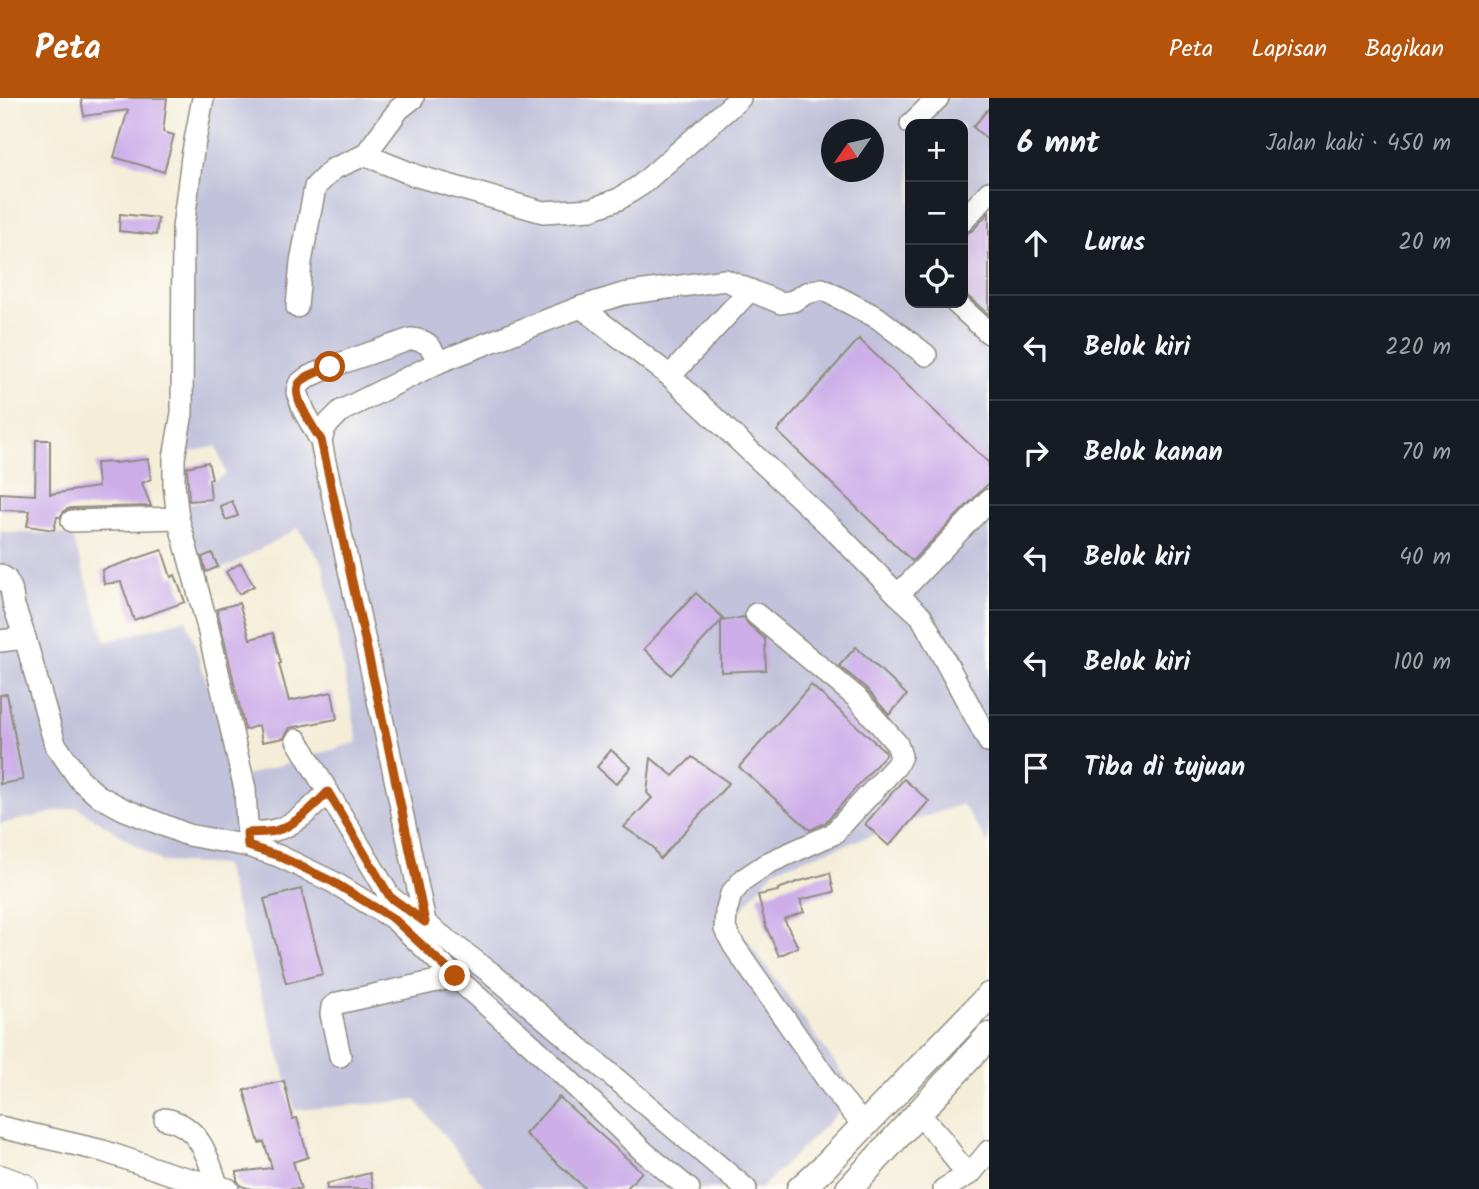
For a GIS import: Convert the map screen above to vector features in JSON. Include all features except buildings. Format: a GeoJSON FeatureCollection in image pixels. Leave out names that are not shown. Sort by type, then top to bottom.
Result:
{"type":"FeatureCollection","features":[{"type":"Feature","properties":{"kind":"highway"},"geometry":{"type":"LineString","coordinates":[[0,1181],[22,1189]]}},
{"type":"Feature","properties":{"kind":"main road"},"geometry":{"type":"LineString","coordinates":[[800,1189],[989,996]]}},
{"type":"Feature","properties":{"kind":"main road"},"geometry":{"type":"LineString","coordinates":[[846,1189],[989,1036]]}},
{"type":"Feature","properties":{"kind":"street"},"geometry":{"type":"LineString","coordinates":[[203,98],[183,228],[182,413],[174,458],[174,484],[178,518],[207,624],[245,789],[247,839]]}},
{"type":"Feature","properties":{"kind":"street"},"geometry":{"type":"LineString","coordinates":[[297,307],[301,262],[316,187],[333,169],[365,155],[399,109],[413,98]]}},
{"type":"Feature","properties":{"kind":"street"},"geometry":{"type":"LineString","coordinates":[[365,155],[417,176],[543,212],[592,209],[619,199],[641,185],[740,98]]}},
{"type":"Feature","properties":{"kind":"street"},"geometry":{"type":"LineString","coordinates":[[918,119],[938,98]]}},
{"type":"Feature","properties":{"kind":"street"},"geometry":{"type":"LineString","coordinates":[[321,440],[325,427],[341,411],[439,362],[581,307],[623,294],[725,280],[781,303],[822,289],[878,318],[926,355]]}},
{"type":"Feature","properties":{"kind":"street"},"geometry":{"type":"LineString","coordinates":[[670,376],[750,290]]}},
{"type":"Feature","properties":{"kind":"street"},"geometry":{"type":"LineString","coordinates":[[581,307],[670,376],[921,616],[981,711],[989,742]]}},
{"type":"Feature","properties":{"kind":"street"},"geometry":{"type":"LineString","coordinates":[[962,308],[989,333]]}},
{"type":"Feature","properties":{"kind":"street"},"geometry":{"type":"LineString","coordinates":[[425,922],[321,440],[304,411],[297,392],[299,384],[330,367],[411,339],[429,344],[439,362]]}},
{"type":"Feature","properties":{"kind":"street"},"geometry":{"type":"LineString","coordinates":[[898,595],[989,500]]}},
{"type":"Feature","properties":{"kind":"street"},"geometry":{"type":"LineString","coordinates":[[72,522],[178,518]]}},
{"type":"Feature","properties":{"kind":"street"},"geometry":{"type":"LineString","coordinates":[[0,575],[11,588],[55,744],[80,780],[97,795],[123,809],[188,835],[247,839],[293,823],[328,792]]}},
{"type":"Feature","properties":{"kind":"street"},"geometry":{"type":"LineString","coordinates":[[757,614],[856,697],[897,744],[901,755],[896,766],[833,834],[768,863],[744,879],[731,894],[726,912],[725,929],[734,946],[833,1088],[863,1126]]}},
{"type":"Feature","properties":{"kind":"street"},"geometry":{"type":"LineString","coordinates":[[0,641],[25,638]]}},
{"type":"Feature","properties":{"kind":"street"},"geometry":{"type":"LineString","coordinates":[[297,740],[390,897],[491,973],[746,1189]]}},
{"type":"Feature","properties":{"kind":"street"},"geometry":{"type":"LineString","coordinates":[[247,839],[333,882],[394,919],[644,1152],[690,1189]]}},
{"type":"Feature","properties":{"kind":"street"},"geometry":{"type":"LineString","coordinates":[[340,1056],[331,1014],[332,1007],[338,1003],[455,976]]}},
{"type":"Feature","properties":{"kind":"street"},"geometry":{"type":"LineString","coordinates":[[918,1113],[968,1174]]}},
{"type":"Feature","properties":{"kind":"street"},"geometry":{"type":"LineString","coordinates":[[165,1119],[178,1121],[198,1139],[222,1187]]}},
{"type":"Feature","properties":{"kind":"street"},"geometry":{"type":"LineString","coordinates":[[0,1127],[103,1152],[222,1187]]}},
{"type":"Feature","properties":{"kind":"street"},"geometry":{"type":"LineString","coordinates":[[944,1189],[971,1173],[989,1151]]}},
{"type":"Feature","properties":{"kind":"street"},"geometry":{"type":"LineString","coordinates":[[823,1168],[846,1189]]}},
{"type":"Feature","properties":{"kind":"shaded area"},"geometry":{"type":"Polygon","coordinates":[[[198,98],[989,98],[989,845],[962,804],[775,869],[733,920],[857,1094],[760,1189],[486,1189],[416,1100],[295,1110],[224,865],[162,862],[77,807],[0,824],[0,532],[72,535],[106,642],[186,619],[238,778],[358,742],[323,564],[298,528],[229,566],[195,576],[172,505],[207,502],[202,488],[226,474],[217,446],[185,453],[198,98]]]}},
{"type":"Feature","properties":{"kind":"route"},"geometry":{"type":"LineString","coordinates":[[330,367],[299,384],[297,392],[304,411],[321,440],[425,922],[390,897],[328,792],[293,823],[275,831],[247,833],[248,846],[279,856],[333,882],[394,919],[455,976]]}}]}
